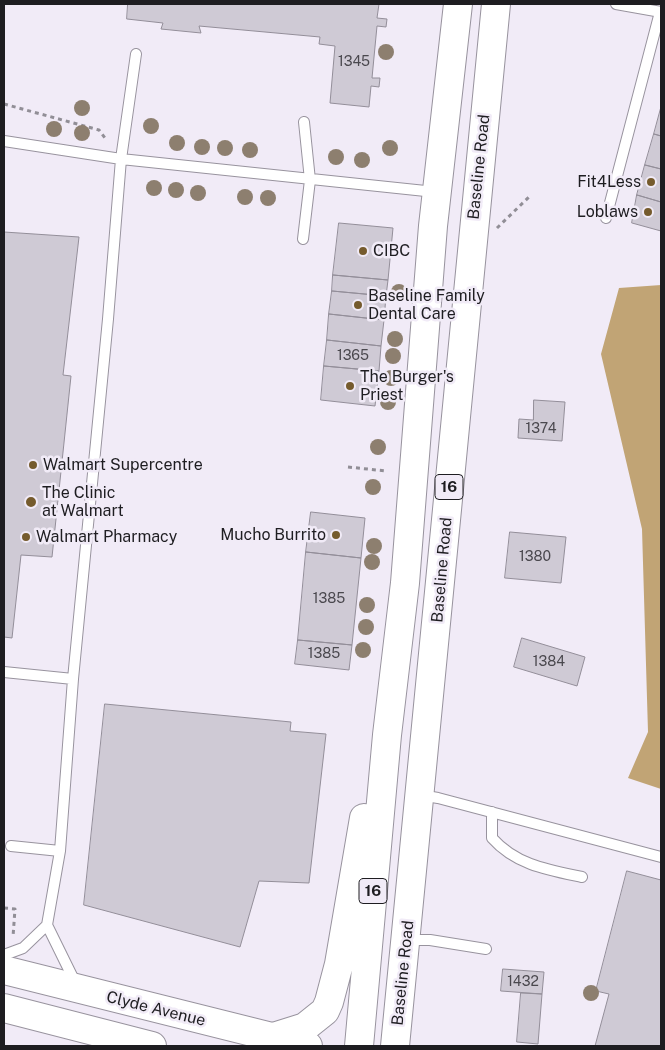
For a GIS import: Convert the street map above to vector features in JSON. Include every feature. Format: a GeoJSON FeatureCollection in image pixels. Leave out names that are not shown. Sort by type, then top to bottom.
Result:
{"type":"FeatureCollection","features":[{"type":"Feature","properties":{"kind":"main road","name":"16"},"geometry":{"type":"LineString","coordinates":[[359,1046],[387,735],[405,583],[436,192],[458,4]]}},
{"type":"Feature","properties":{"kind":"main road","name":"Baseline Road"},"geometry":{"type":"LineString","coordinates":[[395,1046],[476,194],[496,4]]}},
{"type":"Feature","properties":{"kind":"main road"},"geometry":{"type":"LineString","coordinates":[[436,192],[476,194]]}},
{"type":"Feature","properties":{"kind":"main road"},"geometry":{"type":"LineString","coordinates":[[270,1038],[305,1027],[325,1011],[329,1002],[338,964],[362,824],[387,735]]}},
{"type":"Feature","properties":{"kind":"main road","name":"Clyde Avenue"},"geometry":{"type":"LineString","coordinates":[[4,970],[308,1046]]}},
{"type":"Feature","properties":{"kind":"main road"},"geometry":{"type":"LineString","coordinates":[[4,1008],[152,1046]]}},
{"type":"Feature","properties":{"kind":"lane"},"geometry":{"type":"LineString","coordinates":[[606,218],[661,12],[616,4]]}},
{"type":"Feature","properties":{"kind":"lane"},"geometry":{"type":"LineString","coordinates":[[78,989],[47,925],[60,851],[72,678],[108,319],[121,159],[136,54]]}},
{"type":"Feature","properties":{"kind":"lane"},"geometry":{"type":"LineString","coordinates":[[303,239],[310,180],[304,122]]}},
{"type":"Feature","properties":{"kind":"lane"},"geometry":{"type":"LineString","coordinates":[[4,141],[121,159],[436,192]]}},
{"type":"Feature","properties":{"kind":"lane"},"geometry":{"type":"LineString","coordinates":[[4,672],[72,678]]}},
{"type":"Feature","properties":{"kind":"lane"},"geometry":{"type":"LineString","coordinates":[[419,795],[492,812],[661,857]]}},
{"type":"Feature","properties":{"kind":"lane"},"geometry":{"type":"LineString","coordinates":[[492,812],[492,838],[500,846],[534,867],[582,877]]}},
{"type":"Feature","properties":{"kind":"lane"},"geometry":{"type":"LineString","coordinates":[[12,846],[60,851]]}},
{"type":"Feature","properties":{"kind":"lane"},"geometry":{"type":"LineString","coordinates":[[4,955],[23,948],[47,925]]}},
{"type":"Feature","properties":{"kind":"lane"},"geometry":{"type":"LineString","coordinates":[[406,940],[430,940],[486,949]]}},
{"type":"Feature","properties":{"kind":"path"},"geometry":{"type":"LineString","coordinates":[[4,104],[100,130],[105,138]]}},
{"type":"Feature","properties":{"kind":"path"},"geometry":{"type":"LineString","coordinates":[[493,232],[530,196]]}},
{"type":"Feature","properties":{"kind":"path"},"geometry":{"type":"LineString","coordinates":[[348,467],[386,471]]}},
{"type":"Feature","properties":{"kind":"path"},"geometry":{"type":"LineString","coordinates":[[4,908],[15,909],[12,943]]}},
{"type":"Feature","properties":{"kind":"shaded area"},"geometry":{"type":"Polygon","coordinates":[[[661,285],[661,789],[628,778],[648,732],[642,529],[601,354],[619,288],[661,285]]]}},
{"type":"Feature","properties":{"kind":"building"},"geometry":{"type":"Polygon","coordinates":[[[128,4],[379,4],[377,18],[387,19],[386,27],[377,26],[372,78],[380,78],[379,87],[371,86],[369,107],[330,103],[335,46],[319,44],[320,37],[199,26],[201,33],[161,29],[163,23],[127,19],[128,4]]]}},
{"type":"Feature","properties":{"kind":"building"},"geometry":{"type":"Polygon","coordinates":[[[661,107],[661,136],[654,134],[661,107]]]}},
{"type":"Feature","properties":{"kind":"building"},"geometry":{"type":"Polygon","coordinates":[[[654,134],[661,136],[661,169],[645,165],[654,134]]]}},
{"type":"Feature","properties":{"kind":"building","name":"Fit4Less"},"geometry":{"type":"Polygon","coordinates":[[[645,165],[661,169],[661,202],[637,195],[645,165]]]}},
{"type":"Feature","properties":{"kind":"building","name":"Loblaws"},"geometry":{"type":"Polygon","coordinates":[[[637,195],[661,202],[661,231],[632,223],[637,195]]]}},
{"type":"Feature","properties":{"kind":"building","name":"CIBC"},"geometry":{"type":"Polygon","coordinates":[[[339,223],[393,228],[388,280],[333,275],[339,223]]]}},
{"type":"Feature","properties":{"kind":"building","name":"Walmart Supercentre"},"geometry":{"type":"Polygon","coordinates":[[[4,232],[79,237],[63,375],[71,376],[52,557],[21,555],[12,638],[4,637],[4,232]]]}},
{"type":"Feature","properties":{"kind":"building"},"geometry":{"type":"Polygon","coordinates":[[[333,275],[388,280],[386,296],[332,291],[333,275]]]}},
{"type":"Feature","properties":{"kind":"building","name":"Baseline Family Dental Care"},"geometry":{"type":"Polygon","coordinates":[[[332,291],[386,296],[384,320],[329,314],[332,291]]]}},
{"type":"Feature","properties":{"kind":"building"},"geometry":{"type":"Polygon","coordinates":[[[329,314],[384,320],[381,346],[327,340],[329,314]]]}},
{"type":"Feature","properties":{"kind":"building"},"geometry":{"type":"Polygon","coordinates":[[[327,340],[381,346],[379,371],[324,366],[327,340]]]}},
{"type":"Feature","properties":{"kind":"building","name":"The Burger's Priest"},"geometry":{"type":"Polygon","coordinates":[[[324,366],[379,371],[375,406],[321,400],[324,366]]]}},
{"type":"Feature","properties":{"kind":"building"},"geometry":{"type":"Polygon","coordinates":[[[534,400],[565,402],[562,441],[518,438],[519,419],[533,420],[534,400]]]}},
{"type":"Feature","properties":{"kind":"building","name":"Mucho Burrito"},"geometry":{"type":"Polygon","coordinates":[[[311,512],[365,518],[361,558],[306,552],[311,512]]]}},
{"type":"Feature","properties":{"kind":"building"},"geometry":{"type":"Polygon","coordinates":[[[510,532],[566,537],[561,583],[505,578],[510,532]]]}},
{"type":"Feature","properties":{"kind":"building"},"geometry":{"type":"Polygon","coordinates":[[[306,552],[361,558],[352,645],[298,640],[306,552]]]}},
{"type":"Feature","properties":{"kind":"building"},"geometry":{"type":"Polygon","coordinates":[[[522,638],[585,657],[577,686],[514,667],[522,638]]]}},
{"type":"Feature","properties":{"kind":"building"},"geometry":{"type":"Polygon","coordinates":[[[298,640],[352,645],[349,670],[295,664],[298,640]]]}},
{"type":"Feature","properties":{"kind":"building"},"geometry":{"type":"Polygon","coordinates":[[[105,704],[291,722],[290,731],[326,734],[309,883],[259,881],[240,947],[84,905],[105,704]]]}},
{"type":"Feature","properties":{"kind":"building"},"geometry":{"type":"Polygon","coordinates":[[[627,871],[661,880],[661,1046],[595,1046],[609,994],[596,991],[627,871]]]}},
{"type":"Feature","properties":{"kind":"building"},"geometry":{"type":"Polygon","coordinates":[[[503,969],[544,972],[542,994],[501,991],[503,969]]]}},
{"type":"Feature","properties":{"kind":"building"},"geometry":{"type":"Polygon","coordinates":[[[521,993],[542,994],[538,1044],[517,1042],[521,993]]]}},
{"type":"Feature","properties":{"kind":"place","name":"Fit4Less"},"geometry":{"type":"Point","coordinates":[651,182]}},
{"type":"Feature","properties":{"kind":"place","name":"Loblaws"},"geometry":{"type":"Point","coordinates":[648,212]}},
{"type":"Feature","properties":{"kind":"place","name":"CIBC"},"geometry":{"type":"Point","coordinates":[363,251]}},
{"type":"Feature","properties":{"kind":"place","name":"Baseline Family Dental Care"},"geometry":{"type":"Point","coordinates":[358,305]}},
{"type":"Feature","properties":{"kind":"place","name":"The Burger's Priest"},"geometry":{"type":"Point","coordinates":[350,386]}},
{"type":"Feature","properties":{"kind":"place","name":"Walmart Supercentre"},"geometry":{"type":"Point","coordinates":[33,465]}},
{"type":"Feature","properties":{"kind":"place","name":"The Clinic at Walmart"},"geometry":{"type":"Point","coordinates":[31,502]}},
{"type":"Feature","properties":{"kind":"place","name":"Mucho Burrito"},"geometry":{"type":"Point","coordinates":[336,535]}},
{"type":"Feature","properties":{"kind":"place","name":"Walmart Pharmacy"},"geometry":{"type":"Point","coordinates":[26,537]}}]}
